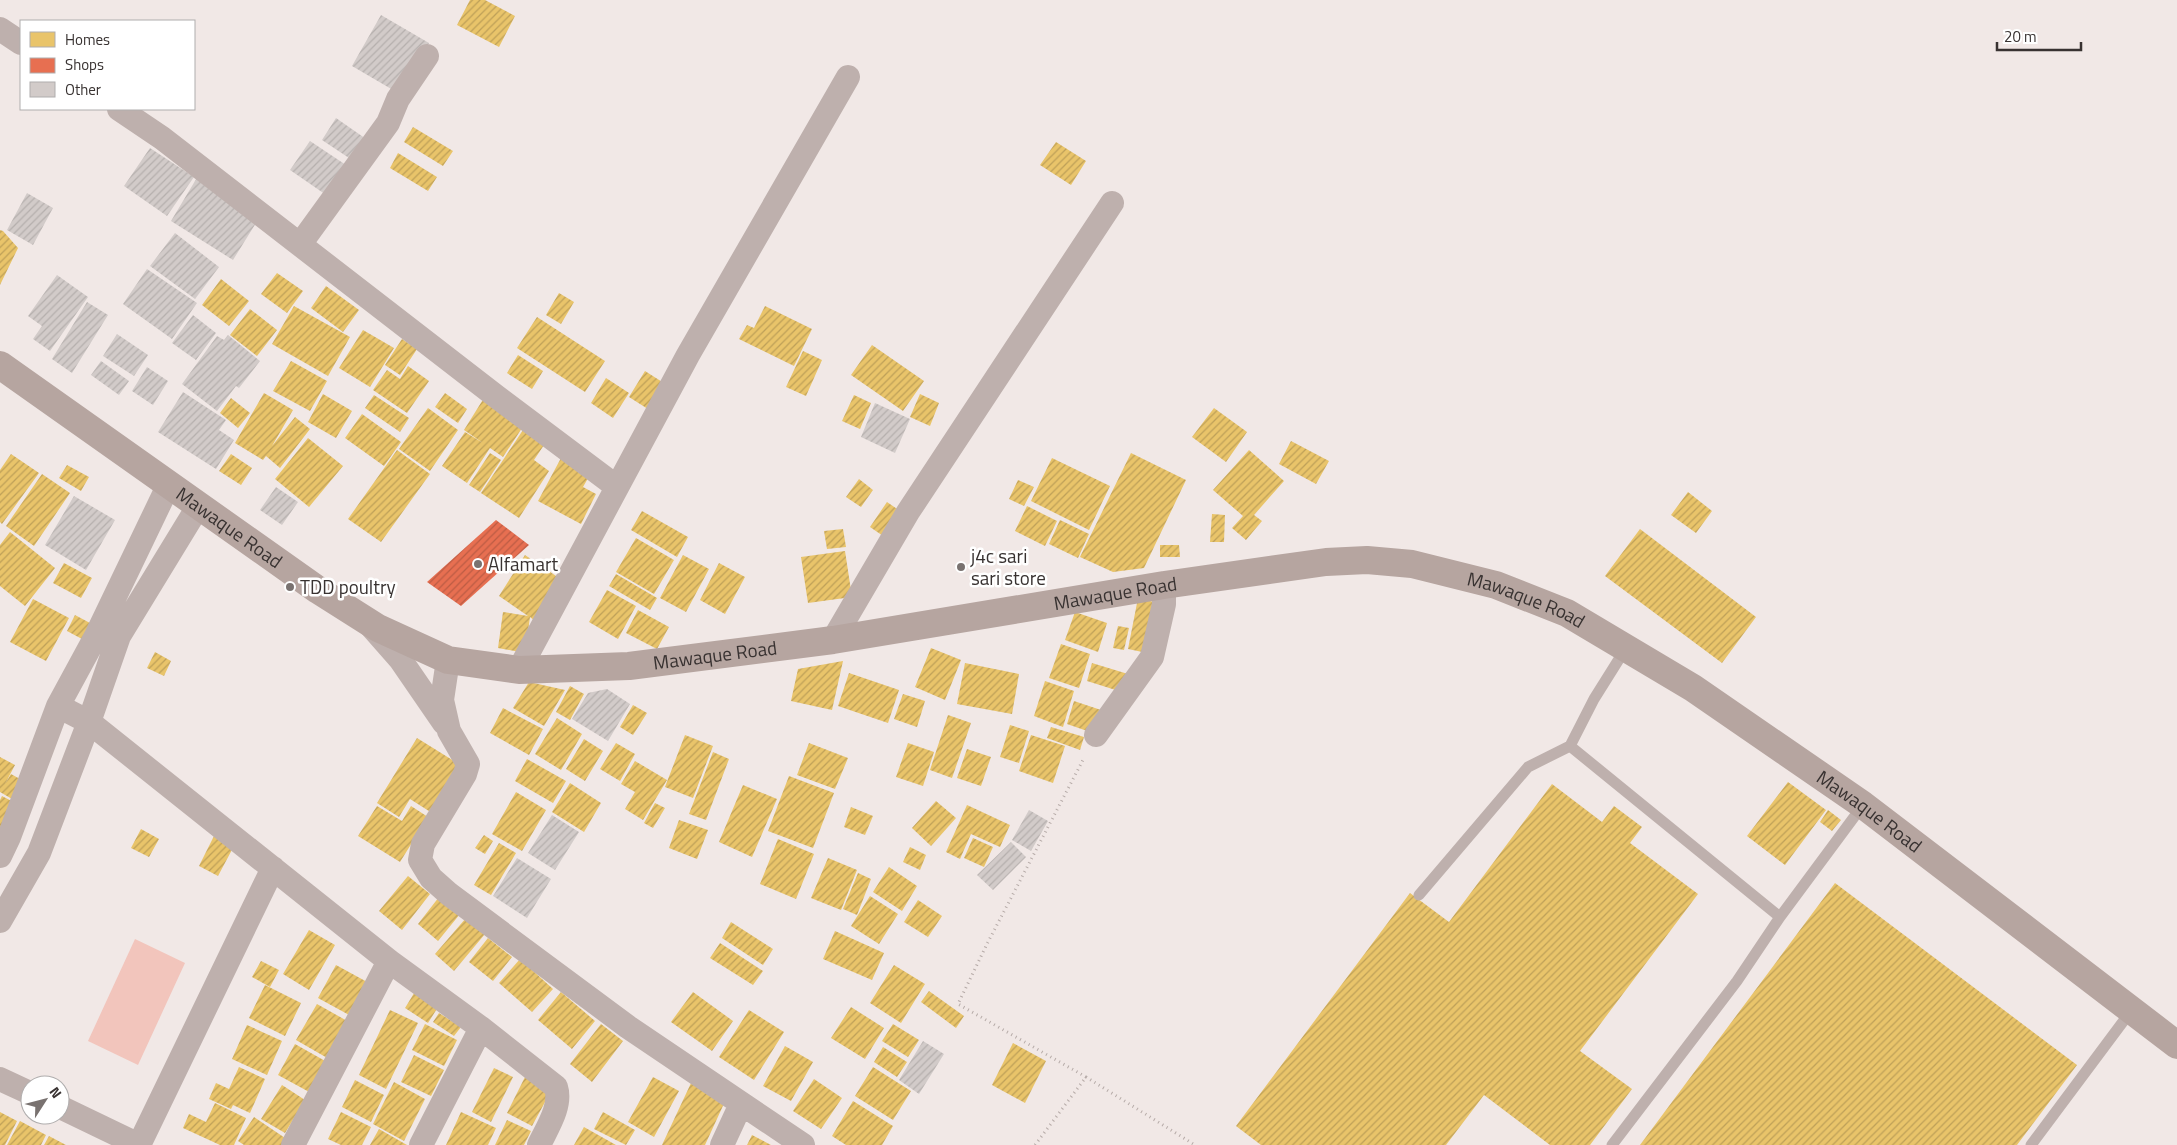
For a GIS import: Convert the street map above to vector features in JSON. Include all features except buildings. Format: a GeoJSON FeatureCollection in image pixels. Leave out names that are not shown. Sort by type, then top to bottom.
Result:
{"type":"FeatureCollection","features":[{"type":"Feature","properties":{"kind":"main road","name":"Mawaque Road"},"geometry":{"type":"LineString","coordinates":[[0,365],[318,590],[367,621],[448,660],[519,670],[629,666],[833,640],[1164,585],[1326,562],[1367,560],[1412,564],[1496,585],[1567,613],[1693,688],[1863,805],[2177,1045]]}},
{"type":"Feature","properties":{"kind":"street"},"geometry":{"type":"LineString","coordinates":[[0,29],[20,42]]}},
{"type":"Feature","properties":{"kind":"street"},"geometry":{"type":"LineString","coordinates":[[301,243],[388,123],[398,99],[427,56]]}},
{"type":"Feature","properties":{"kind":"street"},"geometry":{"type":"LineString","coordinates":[[519,670],[688,355],[848,77]]}},
{"type":"Feature","properties":{"kind":"street"},"geometry":{"type":"LineString","coordinates":[[120,110],[162,138],[301,243],[497,397],[617,487]]}},
{"type":"Feature","properties":{"kind":"street"},"geometry":{"type":"LineString","coordinates":[[833,640],[908,512],[1112,203]]}},
{"type":"Feature","properties":{"kind":"street"},"geometry":{"type":"LineString","coordinates":[[39,853],[5,846],[58,706],[96,636],[169,484]]}},
{"type":"Feature","properties":{"kind":"street"},"geometry":{"type":"LineString","coordinates":[[0,921],[39,853],[89,722],[119,636],[198,505]]}},
{"type":"Feature","properties":{"kind":"street"},"geometry":{"type":"LineString","coordinates":[[1096,736],[1152,657],[1164,604],[1164,585]]}},
{"type":"Feature","properties":{"kind":"street"},"geometry":{"type":"LineString","coordinates":[[367,621],[400,658],[449,731],[468,764],[465,774],[423,844],[420,860],[431,878],[449,894],[628,1027],[804,1145]]}},
{"type":"Feature","properties":{"kind":"street"},"geometry":{"type":"LineString","coordinates":[[448,660],[442,700],[449,731]]}},
{"type":"Feature","properties":{"kind":"street"},"geometry":{"type":"LineString","coordinates":[[58,706],[89,722],[389,961],[556,1086],[559,1095],[558,1104],[539,1145]]}},
{"type":"Feature","properties":{"kind":"street"},"geometry":{"type":"LineString","coordinates":[[70,1112],[139,1145],[273,868]]}},
{"type":"Feature","properties":{"kind":"street"},"geometry":{"type":"LineString","coordinates":[[293,1145],[389,961]]}},
{"type":"Feature","properties":{"kind":"street"},"geometry":{"type":"LineString","coordinates":[[422,1145],[481,1028]]}},
{"type":"Feature","properties":{"kind":"street"},"geometry":{"type":"LineString","coordinates":[[0,1079],[20,1088]]}},
{"type":"Feature","properties":{"kind":"street"},"geometry":{"type":"LineString","coordinates":[[722,1145],[741,1104]]}},
{"type":"Feature","properties":{"kind":"lane"},"geometry":{"type":"LineString","coordinates":[[1419,895],[1528,767],[1570,746],[1594,699],[1626,648]]}},
{"type":"Feature","properties":{"kind":"lane"},"geometry":{"type":"LineString","coordinates":[[1570,746],[1780,917]]}},
{"type":"Feature","properties":{"kind":"lane"},"geometry":{"type":"LineString","coordinates":[[1612,1145],[1737,981],[1780,917],[1863,805]]}},
{"type":"Feature","properties":{"kind":"lane"},"geometry":{"type":"LineString","coordinates":[[2031,1145],[2131,1011]]}},
{"type":"Feature","properties":{"kind":"path"},"geometry":{"type":"LineString","coordinates":[[1096,736],[987,944],[958,1004],[1086,1076],[1195,1145]]}},
{"type":"Feature","properties":{"kind":"path"},"geometry":{"type":"LineString","coordinates":[[1035,1145],[1086,1076]]}},
{"type":"Feature","properties":{"kind":"shaded area"},"geometry":{"type":"Polygon","coordinates":[[[135,939],[185,963],[138,1065],[88,1041],[135,939]]]}},
{"type":"Feature","properties":{"kind":"place","name":"Alfamart"},"geometry":{"type":"Point","coordinates":[478,564]}},
{"type":"Feature","properties":{"kind":"place","name":"j4c sari sari store"},"geometry":{"type":"Point","coordinates":[961,567]}},
{"type":"Feature","properties":{"kind":"place","name":"TDD poultry"},"geometry":{"type":"Point","coordinates":[290,587]}}]}
